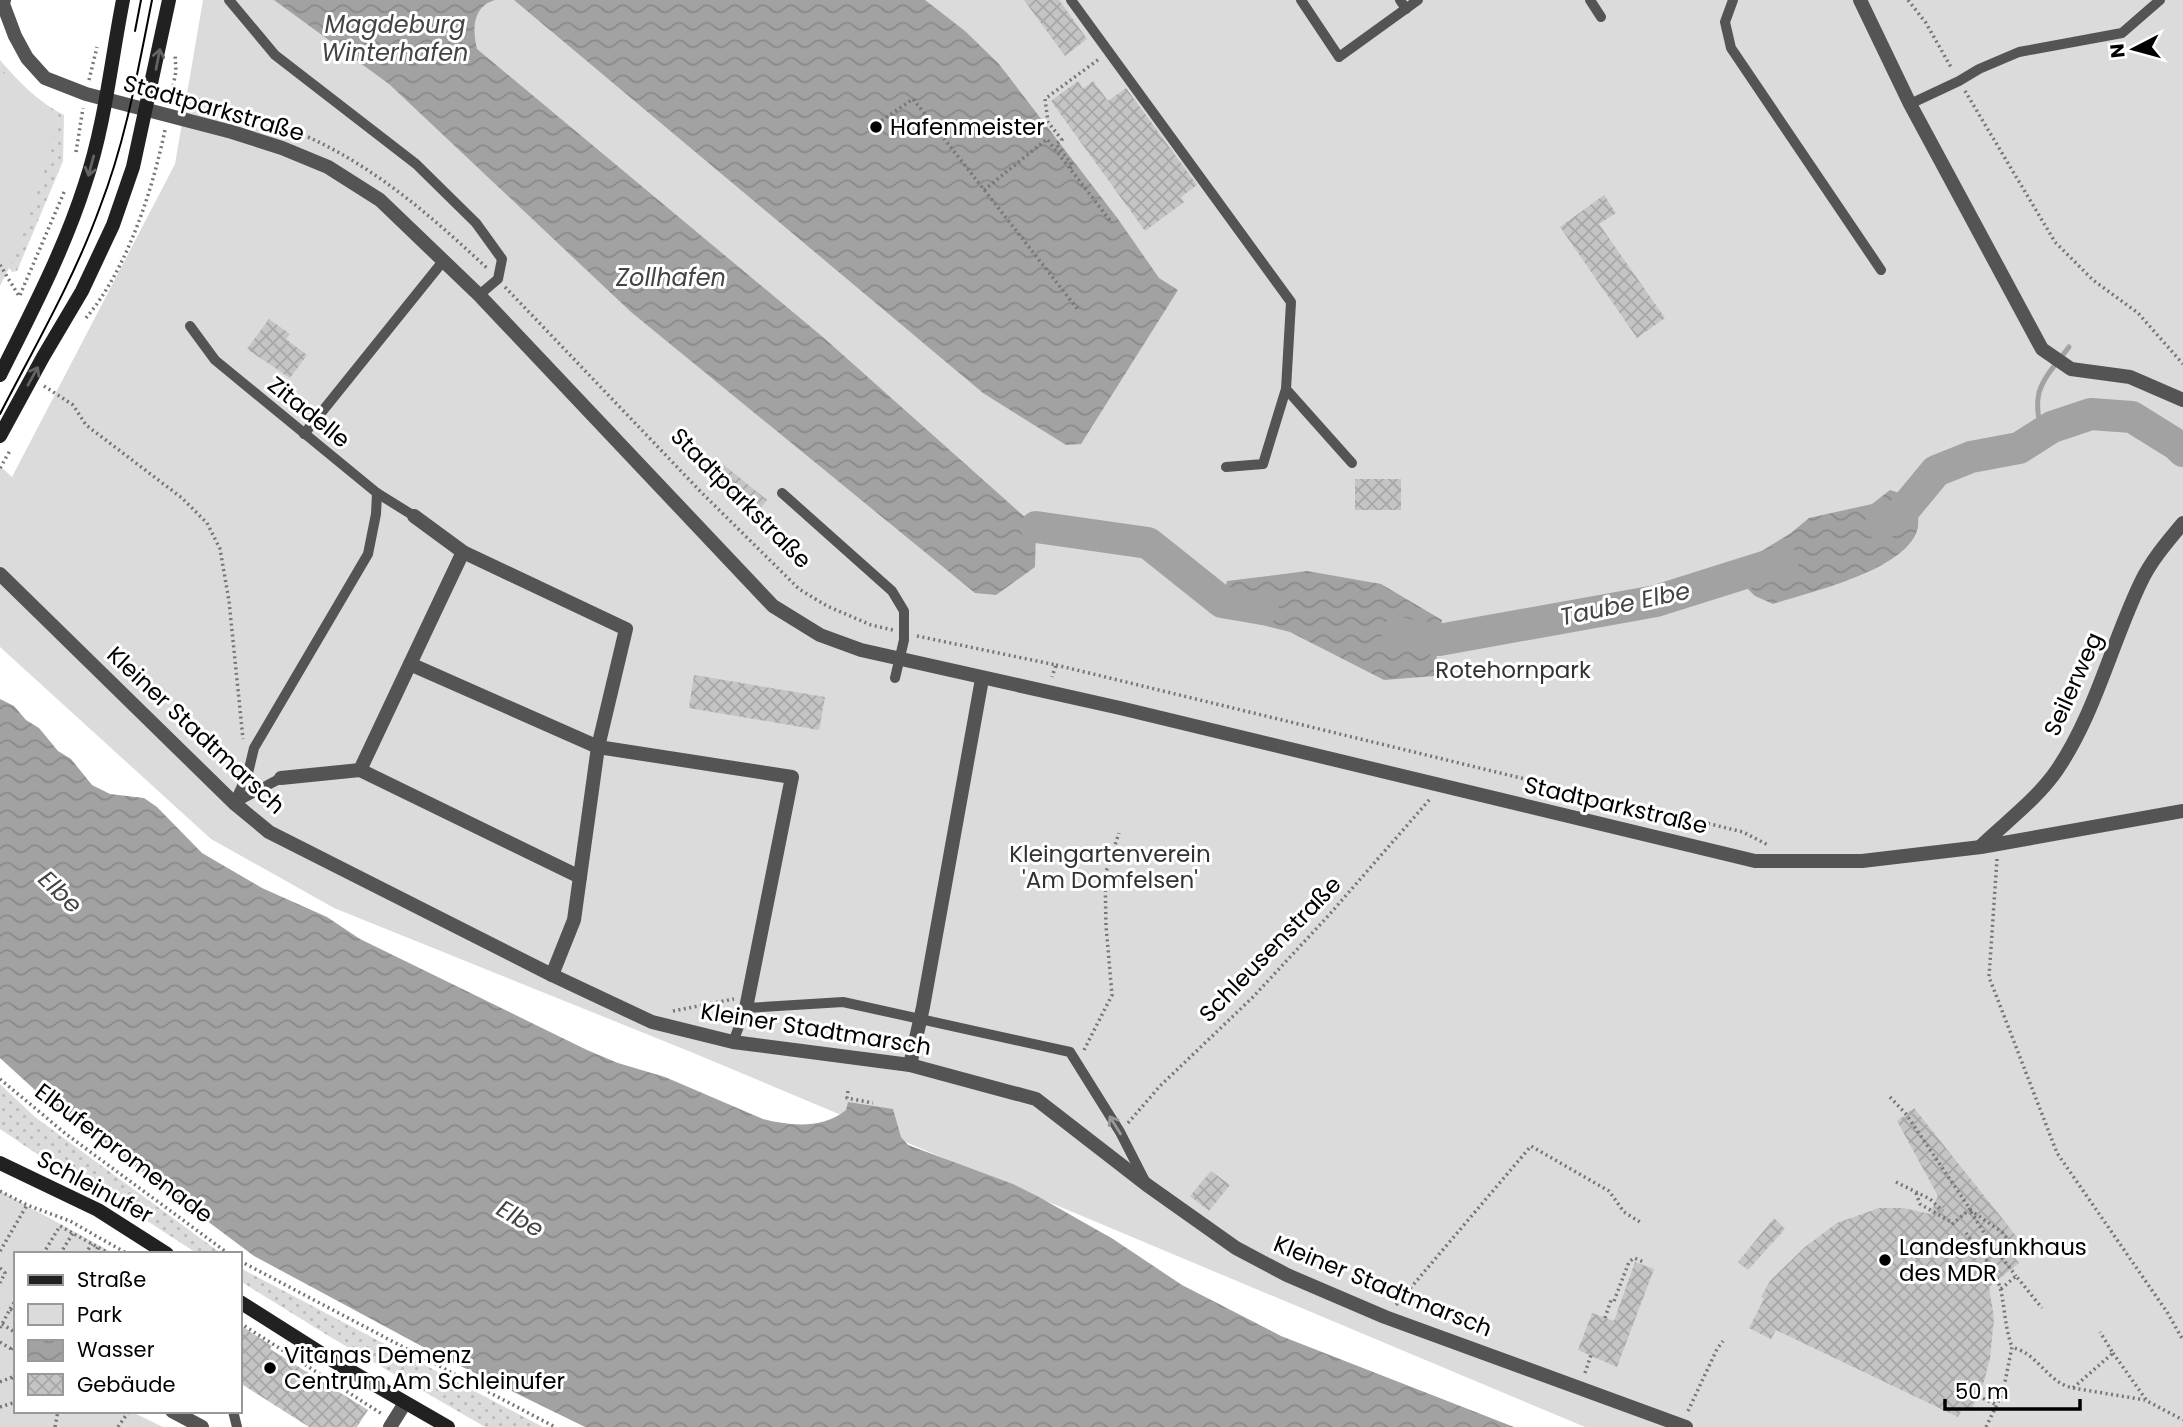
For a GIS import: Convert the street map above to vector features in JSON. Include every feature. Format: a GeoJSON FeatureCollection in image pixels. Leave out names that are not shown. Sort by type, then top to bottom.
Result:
{"type":"FeatureCollection","features":[{"type":"Feature","properties":{"kind":"main road"},"geometry":{"type":"LineString","coordinates":[[0,375],[76,210],[93,156],[123,0]]}},
{"type":"Feature","properties":{"kind":"main road"},"geometry":{"type":"LineString","coordinates":[[0,436],[82,291],[113,225],[133,167],[169,3]]}},
{"type":"Feature","properties":{"kind":"main road","name":"Schleinufer"},"geometry":{"type":"LineString","coordinates":[[0,1163],[98,1210],[164,1252]]}},
{"type":"Feature","properties":{"kind":"main road"},"geometry":{"type":"LineString","coordinates":[[242,1302],[448,1427]]}},
{"type":"Feature","properties":{"kind":"street"},"geometry":{"type":"LineString","coordinates":[[1860,0],[1910,104],[2042,349],[2071,369],[2130,377],[2183,400]]}},
{"type":"Feature","properties":{"kind":"street","name":"Stadtparkstraße"},"geometry":{"type":"LineString","coordinates":[[2,3],[27,58],[45,78],[86,94],[232,132],[282,148],[328,167],[380,200],[479,295],[774,606],[820,635],[861,650],[1755,861],[1862,860],[1981,847],[2183,811]]}},
{"type":"Feature","properties":{"kind":"street"},"geometry":{"type":"LineString","coordinates":[[414,516],[463,552],[626,629],[598,747],[574,920],[552,975]]}},
{"type":"Feature","properties":{"kind":"street","name":"Seilerweg"},"geometry":{"type":"LineString","coordinates":[[1981,847],[2043,787],[2062,763],[2090,706],[2140,584],[2159,552],[2183,523]]}},
{"type":"Feature","properties":{"kind":"street"},"geometry":{"type":"LineString","coordinates":[[360,770],[463,552]]}},
{"type":"Feature","properties":{"kind":"street","name":"Kleiner Stadtmarsch"},"geometry":{"type":"LineString","coordinates":[[0,573],[234,803],[270,832],[552,975],[652,1021],[733,1042],[910,1065],[1036,1099],[1147,1185],[1236,1248],[1287,1275],[1385,1317],[1683,1426]]}},
{"type":"Feature","properties":{"kind":"street"},"geometry":{"type":"LineString","coordinates":[[410,664],[598,747],[792,777],[746,1008]]}},
{"type":"Feature","properties":{"kind":"street"},"geometry":{"type":"LineString","coordinates":[[910,1065],[921,1018],[982,679]]}},
{"type":"Feature","properties":{"kind":"street"},"geometry":{"type":"LineString","coordinates":[[281,778],[360,770],[580,877]]}},
{"type":"Feature","properties":{"kind":"street"},"geometry":{"type":"LineString","coordinates":[[387,1421],[405,1403]]}},
{"type":"Feature","properties":{"kind":"street"},"geometry":{"type":"LineString","coordinates":[[176,1413],[202,1427]]}},
{"type":"Feature","properties":{"kind":"lane"},"geometry":{"type":"LineString","coordinates":[[229,0],[275,55],[416,164],[476,223],[502,259],[498,279],[479,295]]}},
{"type":"Feature","properties":{"kind":"lane"},"geometry":{"type":"LineString","coordinates":[[1071,0],[1291,302],[1286,389],[1263,464],[1226,467]]}},
{"type":"Feature","properties":{"kind":"lane"},"geometry":{"type":"LineString","coordinates":[[1301,0],[1339,57],[1403,5],[1418,0]]}},
{"type":"Feature","properties":{"kind":"lane"},"geometry":{"type":"LineString","coordinates":[[1590,0],[1601,17]]}},
{"type":"Feature","properties":{"kind":"lane"},"geometry":{"type":"LineString","coordinates":[[1733,0],[1725,22],[1731,48],[1881,270]]}},
{"type":"Feature","properties":{"kind":"lane"},"geometry":{"type":"LineString","coordinates":[[1910,104],[2018,52],[2122,33],[2160,0]]}},
{"type":"Feature","properties":{"kind":"lane"},"geometry":{"type":"LineString","coordinates":[[304,433],[444,260]]}},
{"type":"Feature","properties":{"kind":"lane","name":"Zitadelle"},"geometry":{"type":"LineString","coordinates":[[190,326],[215,360],[377,493],[414,516]]}},
{"type":"Feature","properties":{"kind":"lane"},"geometry":{"type":"LineString","coordinates":[[1286,389],[1352,463]]}},
{"type":"Feature","properties":{"kind":"lane"},"geometry":{"type":"LineString","coordinates":[[234,803],[248,773],[254,748],[368,554],[377,493]]}},
{"type":"Feature","properties":{"kind":"lane"},"geometry":{"type":"LineString","coordinates":[[782,493],[892,591],[904,611],[905,634],[895,678]]}},
{"type":"Feature","properties":{"kind":"lane"},"geometry":{"type":"LineString","coordinates":[[234,803],[281,778]]}},
{"type":"Feature","properties":{"kind":"lane"},"geometry":{"type":"LineString","coordinates":[[733,1042],[746,1008],[843,1002],[1070,1052],[1120,1132],[1147,1185]]}},
{"type":"Feature","properties":{"kind":"path"},"geometry":{"type":"LineString","coordinates":[[1908,0],[1926,23],[2055,242],[2093,280],[2138,313],[2183,363]]}},
{"type":"Feature","properties":{"kind":"path"},"geometry":{"type":"LineString","coordinates":[[1070,168],[1073,166],[1056,144],[1062,140],[1048,122],[1045,99],[1110,52]]}},
{"type":"Feature","properties":{"kind":"path"},"geometry":{"type":"LineString","coordinates":[[94,55],[112,58]]}},
{"type":"Feature","properties":{"kind":"path"},"geometry":{"type":"LineString","coordinates":[[156,67],[176,71]]}},
{"type":"Feature","properties":{"kind":"path"},"geometry":{"type":"LineString","coordinates":[[74,164],[86,94]]}},
{"type":"Feature","properties":{"kind":"path"},"geometry":{"type":"LineString","coordinates":[[868,130],[913,99],[1079,311]]}},
{"type":"Feature","properties":{"kind":"path"},"geometry":{"type":"LineString","coordinates":[[984,190],[1047,139],[1112,223]]}},
{"type":"Feature","properties":{"kind":"path"},"geometry":{"type":"LineString","coordinates":[[0,265],[19,297],[66,186]]}},
{"type":"Feature","properties":{"kind":"path","name":"Stadtparkstraße"},"geometry":{"type":"LineString","coordinates":[[503,285],[701,492],[799,589],[827,606],[871,625],[905,634],[1056,665],[1743,832],[1779,851],[1781,861]]}},
{"type":"Feature","properties":{"kind":"path"},"geometry":{"type":"LineString","coordinates":[[44,386],[73,405],[86,425],[183,498],[207,523],[220,549],[229,601],[242,747]]}},
{"type":"Feature","properties":{"kind":"path"},"geometry":{"type":"LineString","coordinates":[[0,468],[3,462]]}},
{"type":"Feature","properties":{"kind":"path"},"geometry":{"type":"LineString","coordinates":[[1046,692],[1056,665]]}},
{"type":"Feature","properties":{"kind":"path","name":"Schleusenstraße"},"geometry":{"type":"LineString","coordinates":[[1120,1132],[1160,1086],[1253,997],[1329,915],[1440,787]]}},
{"type":"Feature","properties":{"kind":"path"},"geometry":{"type":"LineString","coordinates":[[1077,1064],[1111,995],[1105,875],[1119,833]]}},
{"type":"Feature","properties":{"kind":"path"},"geometry":{"type":"LineString","coordinates":[[1998,844],[1989,977],[2057,1153],[2167,1312],[2183,1340]]}},
{"type":"Feature","properties":{"kind":"path","name":"Elbuferpromenade"},"geometry":{"type":"LineString","coordinates":[[0,1079],[66,1135],[226,1252]]}},
{"type":"Feature","properties":{"kind":"path"},"geometry":{"type":"LineString","coordinates":[[848,1091],[847,1098],[873,1103]]}},
{"type":"Feature","properties":{"kind":"path"},"geometry":{"type":"LineString","coordinates":[[1890,1097],[1906,1114],[1990,1242],[2042,1308]]}},
{"type":"Feature","properties":{"kind":"path"},"geometry":{"type":"LineString","coordinates":[[1385,1317],[1531,1146],[1609,1191],[1624,1212],[1640,1222]]}},
{"type":"Feature","properties":{"kind":"path"},"geometry":{"type":"LineString","coordinates":[[1896,1182],[1930,1199],[1943,1211]]}},
{"type":"Feature","properties":{"kind":"path","name":"Schleinufer"},"geometry":{"type":"LineString","coordinates":[[0,1191],[27,1205],[70,1221],[124,1252]]}},
{"type":"Feature","properties":{"kind":"path"},"geometry":{"type":"LineString","coordinates":[[1916,1193],[1920,1204],[1952,1225],[1969,1209]]}},
{"type":"Feature","properties":{"kind":"path"},"geometry":{"type":"LineString","coordinates":[[0,1251],[27,1205]]}},
{"type":"Feature","properties":{"kind":"path"},"geometry":{"type":"LineString","coordinates":[[1969,1209],[2002,1232],[2020,1255],[2031,1246]]}},
{"type":"Feature","properties":{"kind":"path"},"geometry":{"type":"LineString","coordinates":[[44,1252],[60,1226],[107,1252]]}},
{"type":"Feature","properties":{"kind":"path"},"geometry":{"type":"LineString","coordinates":[[61,1252],[73,1233]]}},
{"type":"Feature","properties":{"kind":"path"},"geometry":{"type":"LineString","coordinates":[[1966,1233],[1985,1259],[2001,1289],[2005,1329],[2012,1347],[2003,1392],[1986,1427]]}},
{"type":"Feature","properties":{"kind":"path"},"geometry":{"type":"LineString","coordinates":[[86,1252],[92,1244]]}},
{"type":"Feature","properties":{"kind":"path"},"geometry":{"type":"LineString","coordinates":[[95,1252],[98,1247]]}},
{"type":"Feature","properties":{"kind":"path"},"geometry":{"type":"LineString","coordinates":[[1605,1318],[1629,1262],[1634,1258],[1644,1262]]}},
{"type":"Feature","properties":{"kind":"path"},"geometry":{"type":"LineString","coordinates":[[242,1262],[555,1427]]}},
{"type":"Feature","properties":{"kind":"path"},"geometry":{"type":"LineString","coordinates":[[0,1268],[5,1273],[0,1283]]}},
{"type":"Feature","properties":{"kind":"path"},"geometry":{"type":"LineString","coordinates":[[2001,1289],[2016,1276]]}},
{"type":"Feature","properties":{"kind":"path"},"geometry":{"type":"LineString","coordinates":[[1,1326],[14,1303]]}},
{"type":"Feature","properties":{"kind":"path"},"geometry":{"type":"LineString","coordinates":[[10,1310],[14,1312]]}},
{"type":"Feature","properties":{"kind":"path"},"geometry":{"type":"LineString","coordinates":[[242,1324],[387,1421]]}},
{"type":"Feature","properties":{"kind":"path"},"geometry":{"type":"LineString","coordinates":[[2100,1332],[2147,1401]]}},
{"type":"Feature","properties":{"kind":"path"},"geometry":{"type":"LineString","coordinates":[[1683,1426],[1723,1341]]}},
{"type":"Feature","properties":{"kind":"path"},"geometry":{"type":"LineString","coordinates":[[0,1342],[14,1351]]}},
{"type":"Feature","properties":{"kind":"path"},"geometry":{"type":"LineString","coordinates":[[2012,1347],[2027,1354],[2065,1386],[2147,1401],[2183,1420]]}},
{"type":"Feature","properties":{"kind":"path"},"geometry":{"type":"LineString","coordinates":[[2073,1388],[2113,1353]]}},
{"type":"Feature","properties":{"kind":"path"},"geometry":{"type":"LineString","coordinates":[[1583,1378],[1591,1355]]}},
{"type":"Feature","properties":{"kind":"path"},"geometry":{"type":"LineString","coordinates":[[0,1382],[14,1376]]}},
{"type":"Feature","properties":{"kind":"path"},"geometry":{"type":"LineString","coordinates":[[1978,1396],[1997,1405]]}},
{"type":"Feature","properties":{"kind":"green space","name":"Rotehornpark"},"geometry":{"type":"Polygon","coordinates":[[[203,0],[2183,0],[2183,1427],[1585,1427],[691,1052],[334,908],[211,839],[0,647],[0,466],[12,477],[175,164],[203,0]]]}},
{"type":"Feature","properties":{"kind":"green space"},"geometry":{"type":"Polygon","coordinates":[[[0,60],[29,91],[64,115],[63,161],[17,271],[12,272],[0,255],[0,60]]]}},
{"type":"Feature","properties":{"kind":"green space"},"geometry":{"type":"Polygon","coordinates":[[[0,70],[59,120],[17,252],[0,286],[0,70]]]}},
{"type":"Feature","properties":{"kind":"green space"},"geometry":{"type":"Polygon","coordinates":[[[0,1084],[35,1117],[219,1252],[195,1252],[0,1129],[0,1084]]]}},
{"type":"Feature","properties":{"kind":"green space"},"geometry":{"type":"Polygon","coordinates":[[[0,1191],[111,1252],[14,1252],[14,1413],[134,1413],[163,1427],[0,1427],[0,1191]]]}},
{"type":"Feature","properties":{"kind":"green space"},"geometry":{"type":"Polygon","coordinates":[[[242,1268],[543,1427],[485,1427],[242,1282],[242,1268]]]}},
{"type":"Feature","properties":{"kind":"water","name":"Zollhafen"},"geometry":{"type":"Polygon","coordinates":[[[274,0],[495,0],[482,7],[478,13],[475,26],[477,49],[824,338],[1036,527],[1035,567],[996,595],[975,593],[631,312],[389,84],[274,0]]]}},
{"type":"Feature","properties":{"kind":"water","name":"Magdeburg Winterhafen"},"geometry":{"type":"Polygon","coordinates":[[[514,0],[925,0],[965,31],[999,64],[1118,219],[1159,278],[1178,290],[1081,444],[1066,445],[983,393],[514,0]]]}},
{"type":"Feature","properties":{"kind":"water"},"geometry":{"type":"Polygon","coordinates":[[[1890,490],[1915,498],[1918,519],[1917,531],[1908,545],[1894,558],[1854,578],[1773,604],[1755,596],[1741,582],[1742,563],[1791,533],[1809,518],[1872,504],[1890,490]]]}},
{"type":"Feature","properties":{"kind":"water"},"geometry":{"type":"Polygon","coordinates":[[[1307,571],[1381,584],[1442,620],[1434,676],[1384,680],[1290,632],[1234,618],[1222,602],[1227,581],[1307,571]]]}},
{"type":"Feature","properties":{"kind":"water","name":"Elbe"},"geometry":{"type":"Polygon","coordinates":[[[0,699],[14,706],[26,720],[39,728],[58,751],[71,759],[92,785],[110,794],[144,798],[157,807],[202,853],[262,888],[327,917],[360,939],[587,1050],[618,1063],[665,1077],[773,1121],[817,1123],[846,1110],[848,1102],[893,1109],[901,1137],[908,1145],[1013,1184],[1039,1197],[1113,1239],[1182,1285],[1281,1336],[1514,1427],[585,1427],[440,1356],[254,1256],[47,1101],[0,1058],[0,699]]]}},
{"type":"Feature","properties":{"kind":"building"},"geometry":{"type":"Polygon","coordinates":[[[1024,0],[1059,0],[1087,39],[1065,56],[1024,0]]]}},
{"type":"Feature","properties":{"kind":"building"},"geometry":{"type":"Polygon","coordinates":[[[1078,81],[1083,89],[1093,81],[1108,101],[1126,88],[1197,185],[1181,197],[1184,202],[1145,231],[1051,101],[1078,81]]]}},
{"type":"Feature","properties":{"kind":"building"},"geometry":{"type":"Polygon","coordinates":[[[1604,195],[1616,213],[1599,224],[1665,318],[1637,338],[1560,227],[1604,195]]]}},
{"type":"Feature","properties":{"kind":"building"},"geometry":{"type":"Polygon","coordinates":[[[269,319],[290,334],[286,339],[307,355],[290,378],[247,349],[269,319]]]}},
{"type":"Feature","properties":{"kind":"building"},"geometry":{"type":"Polygon","coordinates":[[[714,457],[767,500],[755,515],[702,472],[714,457]]]}},
{"type":"Feature","properties":{"kind":"building"},"geometry":{"type":"Polygon","coordinates":[[[1355,479],[1401,479],[1401,510],[1355,510],[1355,479]]]}},
{"type":"Feature","properties":{"kind":"building"},"geometry":{"type":"Polygon","coordinates":[[[694,675],[825,697],[819,730],[689,708],[694,675]]]}},
{"type":"Feature","properties":{"kind":"building","name":"Landesfunkhaus des MDR"},"geometry":{"type":"Polygon","coordinates":[[[1914,1108],[2021,1242],[2017,1244],[2020,1248],[2012,1254],[2019,1263],[1989,1287],[1994,1318],[1990,1358],[1983,1385],[1971,1411],[1963,1407],[1958,1417],[1776,1330],[1771,1339],[1749,1328],[1770,1281],[1805,1247],[1837,1223],[1879,1208],[1903,1208],[1930,1214],[1938,1196],[1897,1121],[1914,1108]]]}},
{"type":"Feature","properties":{"kind":"building"},"geometry":{"type":"Polygon","coordinates":[[[1211,1171],[1230,1185],[1209,1211],[1190,1196],[1211,1171]]]}},
{"type":"Feature","properties":{"kind":"building"},"geometry":{"type":"Polygon","coordinates":[[[1774,1218],[1785,1229],[1748,1270],[1738,1262],[1774,1218]]]}},
{"type":"Feature","properties":{"kind":"building"},"geometry":{"type":"Polygon","coordinates":[[[1635,1262],[1654,1269],[1617,1367],[1578,1350],[1592,1313],[1614,1321],[1635,1262]]]}},
{"type":"Feature","properties":{"kind":"building","name":"Vitanas Demenz Centrum Am Schleinufer"},"geometry":{"type":"Polygon","coordinates":[[[242,1326],[272,1346],[270,1349],[368,1410],[357,1427],[309,1427],[242,1384],[242,1326]]]}},
{"type":"Feature","properties":{"kind":"waterway"},"geometry":{"type":"LineString","coordinates":[[2042,433],[2038,395],[2046,378],[2069,347]]}},
{"type":"Feature","properties":{"kind":"waterway","name":"Taube Elbe"},"geometry":{"type":"LineString","coordinates":[[1881,524],[1898,517],[1936,471],[1971,457],[2019,448],[2052,427],[2091,414],[2132,417],[2183,451]]}},
{"type":"Feature","properties":{"kind":"waterway","name":"Taube Elbe"},"geometry":{"type":"LineString","coordinates":[[1036,527],[1148,543],[1222,602],[1263,609]]}},
{"type":"Feature","properties":{"kind":"waterway","name":"Taube Elbe"},"geometry":{"type":"LineString","coordinates":[[1397,633],[1439,640],[1656,601],[1783,561]]}},
{"type":"Feature","properties":{"kind":"tram line"},"geometry":{"type":"LineString","coordinates":[[135,31],[141,0]]}},
{"type":"Feature","properties":{"kind":"tram line"},"geometry":{"type":"LineString","coordinates":[[0,414],[66,286],[100,207],[124,131],[152,0]]}},
{"type":"Feature","properties":{"kind":"place","name":"Hafenmeister"},"geometry":{"type":"Point","coordinates":[876,127]}},
{"type":"Feature","properties":{"kind":"place","name":"Landesfunkhaus des MDR"},"geometry":{"type":"Point","coordinates":[1885,1260]}},
{"type":"Feature","properties":{"kind":"place","name":"Vitanas Demenz Centrum Am Schleinufer"},"geometry":{"type":"Point","coordinates":[270,1368]}},
{"type":"Feature","properties":{"kind":"park label","name":"Kleingartenverein 'Am Domfelsen'"},"geometry":{"type":"Point","coordinates":[1110,867]}}]}
